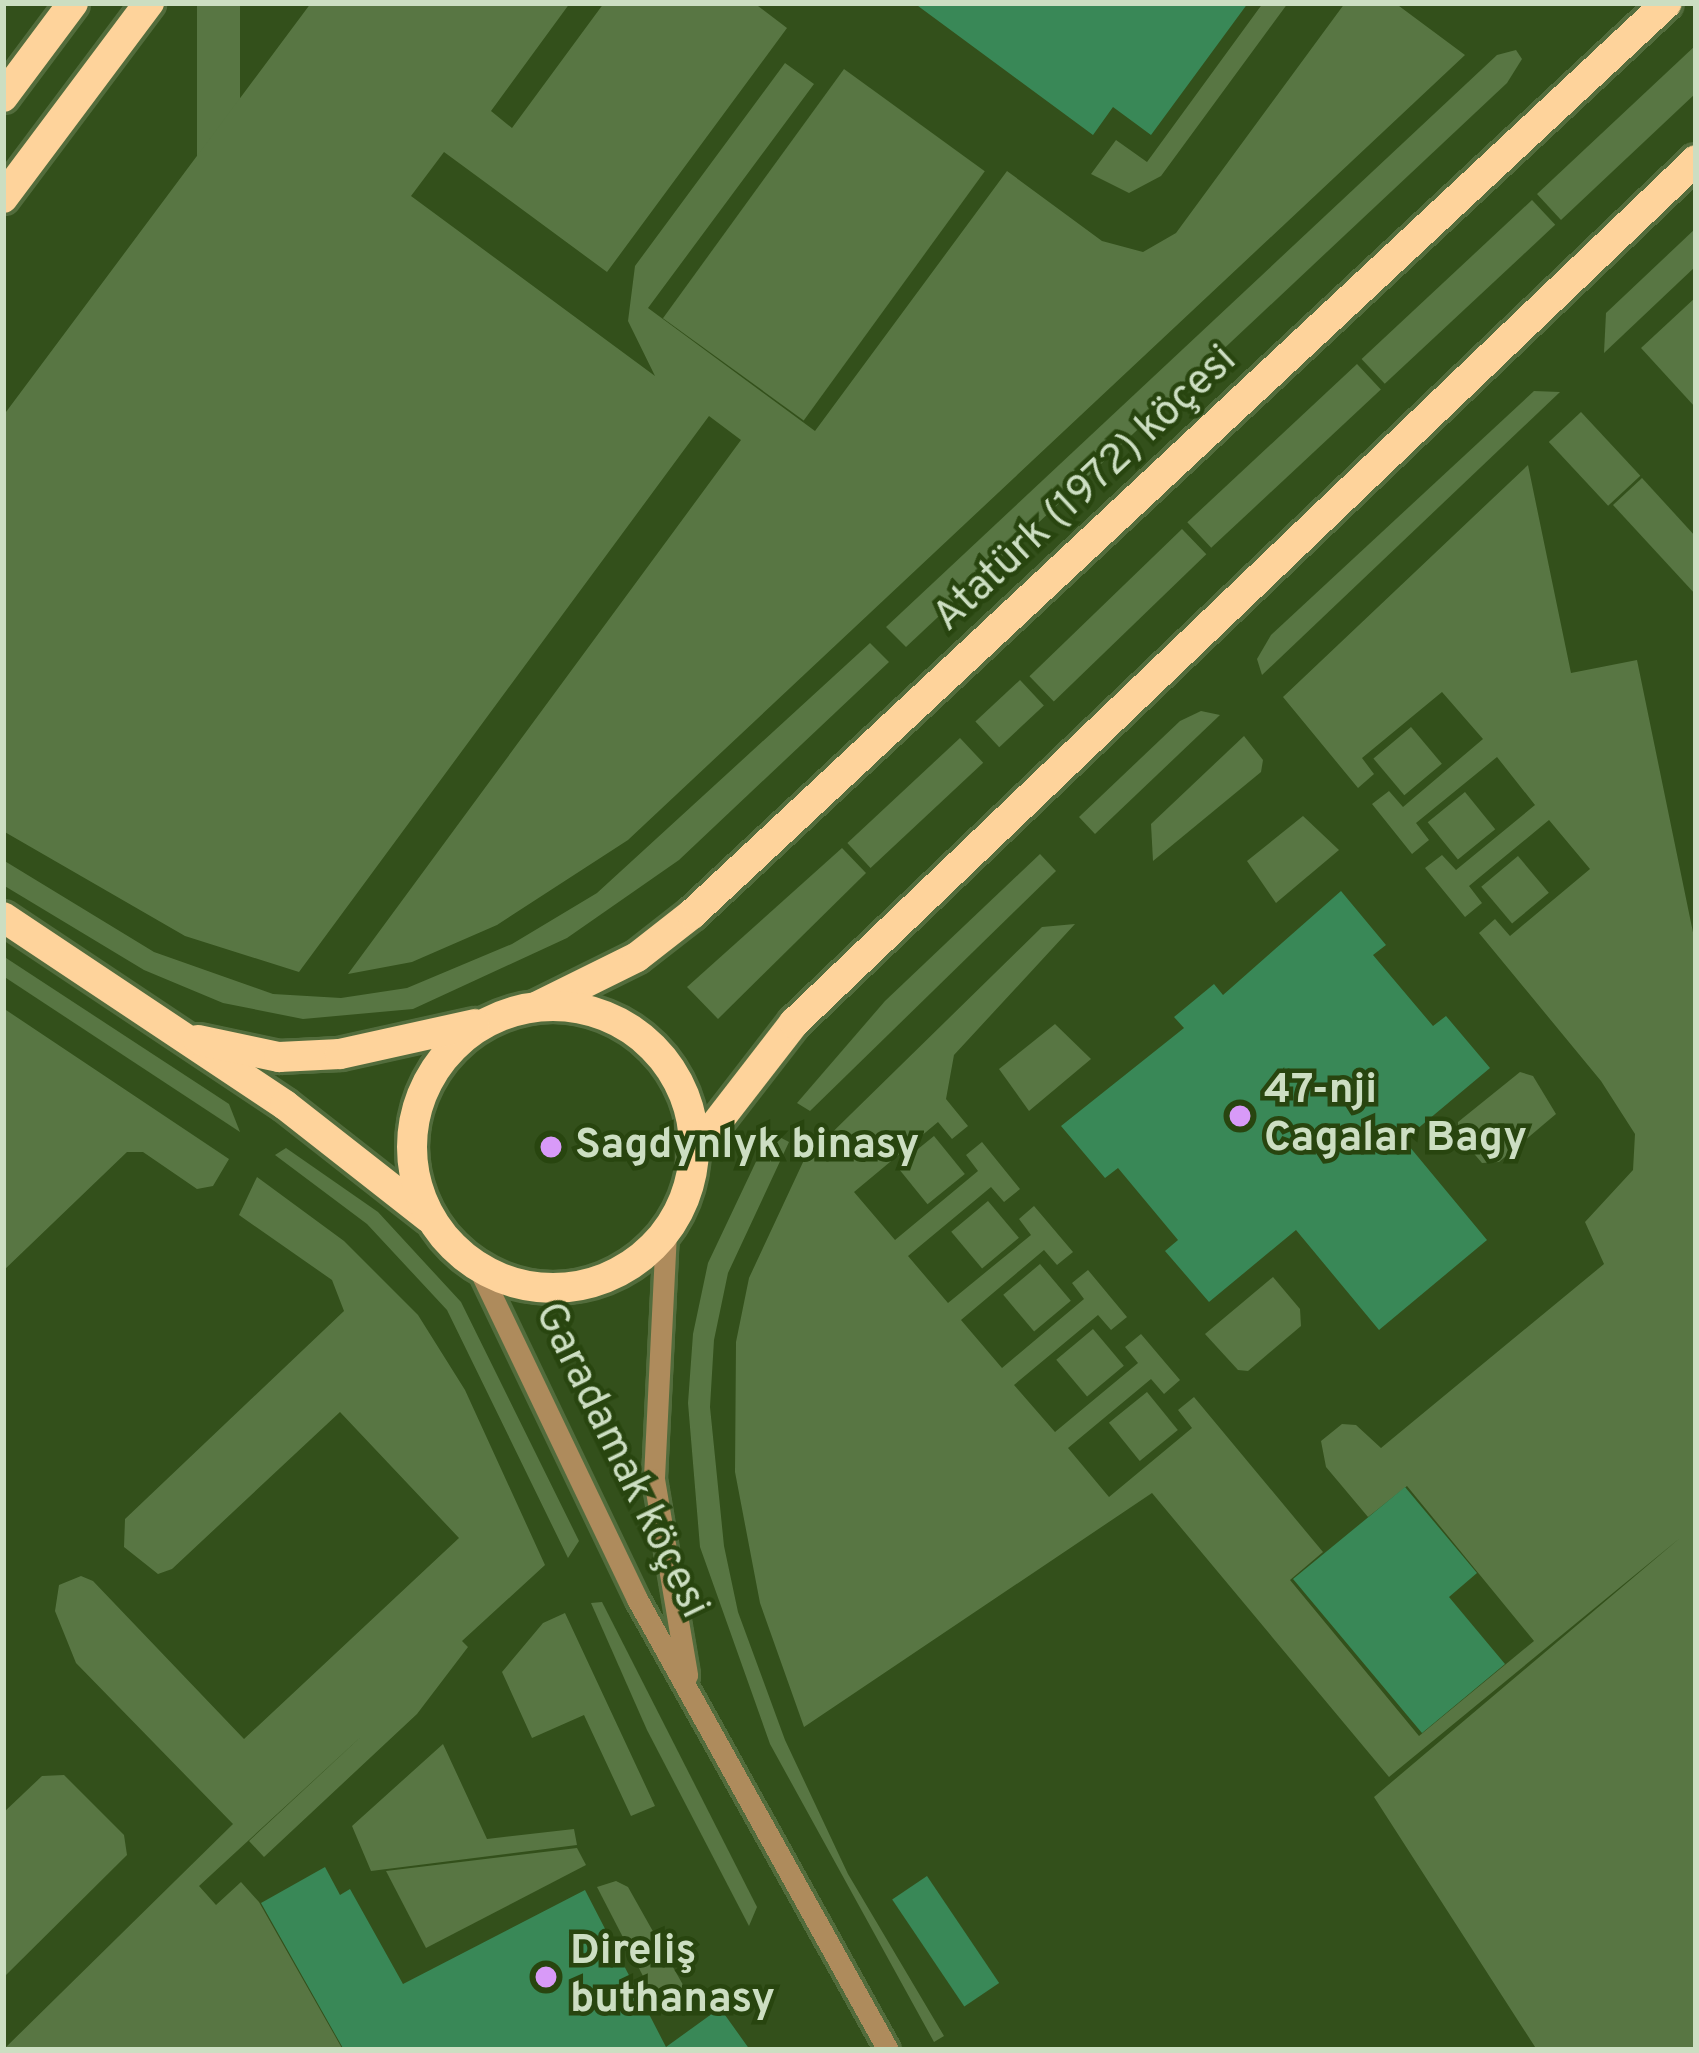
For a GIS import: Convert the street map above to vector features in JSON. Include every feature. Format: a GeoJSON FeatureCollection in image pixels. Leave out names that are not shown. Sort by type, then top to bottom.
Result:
{"type":"FeatureCollection","features":[{"type":"Feature","properties":{"kind":"main road"},"geometry":{"type":"LineString","coordinates":[[3,97],[73,3]]}},
{"type":"Feature","properties":{"kind":"main road"},"geometry":{"type":"LineString","coordinates":[[3,198],[149,3]]}},
{"type":"Feature","properties":{"kind":"main road","name":"Atatürk (1972) köçesi"},"geometry":{"type":"LineString","coordinates":[[538,1006],[637,957],[692,914],[1667,3]]}},
{"type":"Feature","properties":{"kind":"main road"},"geometry":{"type":"LineString","coordinates":[[695,1151],[794,1023],[1696,160]]}},
{"type":"Feature","properties":{"kind":"main road"},"geometry":{"type":"LineString","coordinates":[[3,917],[353,1154],[476,1265],[508,1281],[578,1286],[642,1257],[667,1232],[687,1194],[695,1151],[675,1075],[649,1044],[578,1008],[538,1006],[340,1054],[279,1057],[181,1036]]}},
{"type":"Feature","properties":{"kind":"main road"},"geometry":{"type":"LineString","coordinates":[[432,1221],[411,1146],[417,1107],[459,1041],[492,1020]]}},
{"type":"Feature","properties":{"kind":"street","name":"Garadamak köçesi"},"geometry":{"type":"LineString","coordinates":[[667,1232],[654,1478],[692,1693]]}},
{"type":"Feature","properties":{"kind":"street","name":"Garadamak köçesi"},"geometry":{"type":"LineString","coordinates":[[476,1265],[637,1599],[888,2050]]}},
{"type":"Feature","properties":{"kind":"green space"},"geometry":{"type":"Polygon","coordinates":[[[197,3],[240,3],[240,329],[197,329],[197,3]]]}},
{"type":"Feature","properties":{"kind":"green space"},"geometry":{"type":"Polygon","coordinates":[[[311,3],[570,3],[491,111],[512,128],[604,3],[754,3],[787,28],[607,272],[444,152],[411,196],[655,376],[628,321],[635,266],[785,63],[814,84],[648,308],[815,431],[1007,171],[1102,241],[1143,252],[1176,233],[1345,3],[1395,3],[1465,55],[628,840],[497,925],[412,962],[348,974],[741,440],[709,416],[299,972],[185,936],[3,831],[3,416],[311,3]]]}},
{"type":"Feature","properties":{"kind":"green space"},"geometry":{"type":"Polygon","coordinates":[[[1263,3],[1288,3],[1161,176],[1129,193],[1091,174],[1116,140],[1147,162],[1263,3]]]}},
{"type":"Feature","properties":{"kind":"green space"},"geometry":{"type":"Polygon","coordinates":[[[1696,45],[1696,93],[1561,220],[1537,194],[1696,45]]]}},
{"type":"Feature","properties":{"kind":"green space"},"geometry":{"type":"Polygon","coordinates":[[[1516,50],[1522,59],[1507,83],[906,647],[886,627],[1497,55],[1516,50]]]}},
{"type":"Feature","properties":{"kind":"green space"},"geometry":{"type":"Polygon","coordinates":[[[844,69],[985,171],[804,420],[663,318],[844,69]]]}},
{"type":"Feature","properties":{"kind":"green space"},"geometry":{"type":"Polygon","coordinates":[[[1532,200],[1555,225],[1385,384],[1362,359],[1532,200]]]}},
{"type":"Feature","properties":{"kind":"green space"},"geometry":{"type":"Polygon","coordinates":[[[1696,228],[1696,266],[1604,353],[1606,313],[1696,228]]]}},
{"type":"Feature","properties":{"kind":"green space"},"geometry":{"type":"Polygon","coordinates":[[[1696,297],[1696,407],[1695,407],[1641,348],[1696,297]]]}},
{"type":"Feature","properties":{"kind":"green space"},"geometry":{"type":"Polygon","coordinates":[[[1357,364],[1381,390],[1211,548],[1187,522],[1357,364]]]}},
{"type":"Feature","properties":{"kind":"green space"},"geometry":{"type":"Polygon","coordinates":[[[1534,391],[1560,392],[1262,675],[1257,659],[1271,635],[1534,391]]]}},
{"type":"Feature","properties":{"kind":"green space"},"geometry":{"type":"Polygon","coordinates":[[[1581,412],[1640,476],[1608,506],[1549,442],[1581,412]]]}},
{"type":"Feature","properties":{"kind":"green space"},"geometry":{"type":"Polygon","coordinates":[[[1528,465],[1571,673],[1637,660],[1696,947],[1696,2050],[1537,2050],[1374,1797],[1680,1538],[1389,1777],[1152,1493],[804,1727],[760,1603],[735,1472],[736,1342],[749,1278],[804,1160],[1042,927],[1075,924],[954,1055],[946,1099],[968,1126],[952,1139],[938,1122],[854,1192],[895,1240],[978,1171],[966,1155],[982,1142],[1020,1189],[1004,1202],[991,1187],[908,1256],[948,1303],[1031,1235],[1019,1219],[1034,1206],[1073,1252],[1057,1265],[1044,1250],[961,1320],[1002,1368],[1084,1299],[1072,1283],[1088,1270],[1127,1317],[1111,1330],[1098,1315],[1014,1385],[1055,1432],[1138,1363],[1125,1347],[1141,1334],[1180,1380],[1164,1394],[1151,1379],[1068,1448],[1109,1497],[1192,1428],[1178,1410],[1194,1397],[1323,1552],[1290,1580],[1419,1736],[1534,1641],[1407,1486],[1368,1517],[1326,1467],[1321,1441],[1342,1424],[1356,1425],[1381,1448],[1604,1264],[1585,1222],[1633,1170],[1635,1134],[1601,1081],[1479,933],[1495,919],[1510,936],[1590,869],[1549,820],[1469,886],[1482,903],[1465,917],[1425,868],[1442,855],[1456,870],[1535,805],[1497,757],[1416,823],[1429,840],[1412,854],[1372,804],[1389,791],[1403,807],[1483,739],[1442,692],[1362,758],[1374,774],[1358,788],[1283,697],[1528,465]]]}},
{"type":"Feature","properties":{"kind":"green space"},"geometry":{"type":"Polygon","coordinates":[[[1642,478],[1696,537],[1696,595],[1613,505],[1642,478]]]}},
{"type":"Feature","properties":{"kind":"green space"},"geometry":{"type":"Polygon","coordinates":[[[1182,529],[1206,554],[1054,701],[1029,676],[1182,529]]]}},
{"type":"Feature","properties":{"kind":"green space"},"geometry":{"type":"Polygon","coordinates":[[[870,643],[889,662],[679,860],[567,938],[413,1009],[303,1019],[223,1003],[144,970],[3,885],[3,860],[154,952],[273,994],[341,998],[407,988],[512,944],[597,893],[870,643]]]}},
{"type":"Feature","properties":{"kind":"green space"},"geometry":{"type":"Polygon","coordinates":[[[1020,680],[1044,706],[999,747],[975,722],[1020,680]]]}},
{"type":"Feature","properties":{"kind":"green space"},"geometry":{"type":"Polygon","coordinates":[[[1201,711],[1220,715],[1095,834],[1079,817],[1180,721],[1201,711]]]}},
{"type":"Feature","properties":{"kind":"green space"},"geometry":{"type":"Polygon","coordinates":[[[1411,727],[1442,764],[1404,795],[1373,758],[1411,727]]]}},
{"type":"Feature","properties":{"kind":"green space"},"geometry":{"type":"Polygon","coordinates":[[[1244,736],[1263,760],[1261,772],[1153,861],[1151,824],[1244,736]]]}},
{"type":"Feature","properties":{"kind":"green space"},"geometry":{"type":"Polygon","coordinates":[[[960,738],[983,763],[871,868],[847,843],[960,738]]]}},
{"type":"Feature","properties":{"kind":"green space"},"geometry":{"type":"Polygon","coordinates":[[[1465,792],[1495,829],[1458,860],[1428,822],[1465,792]]]}},
{"type":"Feature","properties":{"kind":"green space"},"geometry":{"type":"Polygon","coordinates":[[[1303,816],[1339,850],[1276,903],[1247,861],[1303,816]]]}},
{"type":"Feature","properties":{"kind":"green space"},"geometry":{"type":"Polygon","coordinates":[[[842,848],[866,873],[718,1019],[687,987],[842,848]]]}},
{"type":"Feature","properties":{"kind":"green space"},"geometry":{"type":"Polygon","coordinates":[[[1040,854],[1056,871],[810,1111],[797,1103],[885,1001],[1040,854]]]}},
{"type":"Feature","properties":{"kind":"green space"},"geometry":{"type":"Polygon","coordinates":[[[1518,856],[1549,893],[1512,924],[1481,887],[1518,856]]]}},
{"type":"Feature","properties":{"kind":"green space"},"geometry":{"type":"Polygon","coordinates":[[[3,956],[229,1104],[240,1132],[3,976],[3,956]]]}},
{"type":"Feature","properties":{"kind":"green space"},"geometry":{"type":"Polygon","coordinates":[[[3,1008],[229,1159],[213,1186],[197,1189],[143,1152],[127,1152],[3,1271],[3,1008]]]}},
{"type":"Feature","properties":{"kind":"green space"},"geometry":{"type":"Polygon","coordinates":[[[1055,1024],[1091,1059],[1029,1111],[999,1069],[1055,1024]]]}},
{"type":"Feature","properties":{"kind":"green space"},"geometry":{"type":"Polygon","coordinates":[[[1520,1072],[1533,1076],[1556,1114],[1499,1162],[1482,1163],[1458,1135],[1458,1122],[1520,1072]]]}},
{"type":"Feature","properties":{"kind":"green space"},"geometry":{"type":"Polygon","coordinates":[[[770,1132],[789,1142],[728,1273],[714,1340],[710,1407],[724,1546],[738,1612],[785,1740],[848,1874],[944,2036],[934,2042],[770,1744],[700,1547],[688,1403],[693,1334],[708,1263],[770,1132]]]}},
{"type":"Feature","properties":{"kind":"green space"},"geometry":{"type":"Polygon","coordinates":[[[934,1136],[965,1174],[928,1204],[897,1166],[934,1136]]]}},
{"type":"Feature","properties":{"kind":"green space"},"geometry":{"type":"Polygon","coordinates":[[[286,1148],[378,1212],[461,1302],[579,1541],[568,1558],[447,1310],[367,1224],[275,1155],[286,1148]]]}},
{"type":"Feature","properties":{"kind":"green space"},"geometry":{"type":"Polygon","coordinates":[[[257,1177],[344,1241],[418,1315],[465,1390],[545,1565],[462,1641],[468,1647],[417,1714],[264,1857],[249,1841],[365,1733],[199,1886],[216,1905],[241,1882],[259,1902],[343,2050],[3,2050],[233,1824],[76,1663],[55,1611],[59,1585],[81,1576],[93,1581],[244,1739],[459,1538],[340,1412],[172,1569],[158,1574],[124,1547],[125,1519],[344,1311],[332,1280],[239,1215],[257,1177]]]}},
{"type":"Feature","properties":{"kind":"green space"},"geometry":{"type":"Polygon","coordinates":[[[988,1201],[1019,1238],[982,1269],[951,1232],[988,1201]]]}},
{"type":"Feature","properties":{"kind":"green space"},"geometry":{"type":"Polygon","coordinates":[[[1040,1264],[1071,1301],[1034,1332],[1003,1295],[1040,1264]]]}},
{"type":"Feature","properties":{"kind":"green space"},"geometry":{"type":"Polygon","coordinates":[[[1273,1277],[1300,1309],[1301,1326],[1248,1371],[1238,1370],[1205,1334],[1273,1277]]]}},
{"type":"Feature","properties":{"kind":"green space"},"geometry":{"type":"Polygon","coordinates":[[[1093,1329],[1124,1366],[1087,1397],[1056,1360],[1093,1329]]]}},
{"type":"Feature","properties":{"kind":"green space"},"geometry":{"type":"Polygon","coordinates":[[[1147,1392],[1178,1430],[1140,1461],[1109,1423],[1147,1392]]]}},
{"type":"Feature","properties":{"kind":"green space"},"geometry":{"type":"Polygon","coordinates":[[[602,1602],[757,1907],[749,1926],[647,1730],[591,1603],[602,1602]]]}},
{"type":"Feature","properties":{"kind":"green space"},"geometry":{"type":"Polygon","coordinates":[[[565,1613],[655,1806],[631,1816],[584,1715],[532,1738],[502,1672],[543,1623],[565,1613]]]}},
{"type":"Feature","properties":{"kind":"green space"},"geometry":{"type":"Polygon","coordinates":[[[443,1744],[487,1839],[574,1829],[577,1845],[371,1871],[352,1826],[443,1744]]]}},
{"type":"Feature","properties":{"kind":"green space"},"geometry":{"type":"Polygon","coordinates":[[[64,1775],[124,1835],[127,1855],[3,1978],[3,1813],[42,1776],[64,1775]]]}},
{"type":"Feature","properties":{"kind":"green space"},"geometry":{"type":"Polygon","coordinates":[[[577,1848],[586,1865],[426,1948],[386,1871],[577,1848]]]}},
{"type":"Feature","properties":{"kind":"green space"},"geometry":{"type":"Polygon","coordinates":[[[616,1881],[628,1887],[687,1992],[659,2007],[597,1887],[616,1881]]]}},
{"type":"Feature","properties":{"kind":"building"},"geometry":{"type":"Polygon","coordinates":[[[914,3],[1248,3],[1151,135],[1113,107],[1093,135],[914,3]]]}},
{"type":"Feature","properties":{"kind":"building","name":"47-nji Cagalar Bagy"},"geometry":{"type":"Polygon","coordinates":[[[1341,891],[1386,945],[1373,955],[1433,1026],[1446,1016],[1490,1068],[1404,1140],[1487,1240],[1379,1330],[1296,1230],[1209,1302],[1165,1251],[1178,1240],[1118,1168],[1105,1178],[1061,1126],[1184,1028],[1174,1017],[1214,984],[1223,995],[1341,891]]]}},
{"type":"Feature","properties":{"kind":"building"},"geometry":{"type":"Polygon","coordinates":[[[1405,1487],[1477,1573],[1449,1597],[1505,1664],[1422,1733],[1293,1579],[1405,1487]]]}},
{"type":"Feature","properties":{"kind":"building"},"geometry":{"type":"Polygon","coordinates":[[[325,1867],[340,1895],[350,1889],[403,1984],[585,1890],[666,2047],[720,2008],[750,2050],[344,2050],[261,1903],[325,1867]]]}},
{"type":"Feature","properties":{"kind":"building"},"geometry":{"type":"Polygon","coordinates":[[[927,1876],[999,1983],[964,2006],[892,1899],[927,1876]]]}},
{"type":"Feature","properties":{"kind":"place","name":"47-nji Cagalar Bagy"},"geometry":{"type":"Point","coordinates":[1240,1116]}},
{"type":"Feature","properties":{"kind":"place","name":"Sagdynlyk binasy"},"geometry":{"type":"Point","coordinates":[551,1147]}},
{"type":"Feature","properties":{"kind":"place","name":"Direliş buthanasy"},"geometry":{"type":"Point","coordinates":[546,1977]}}]}
